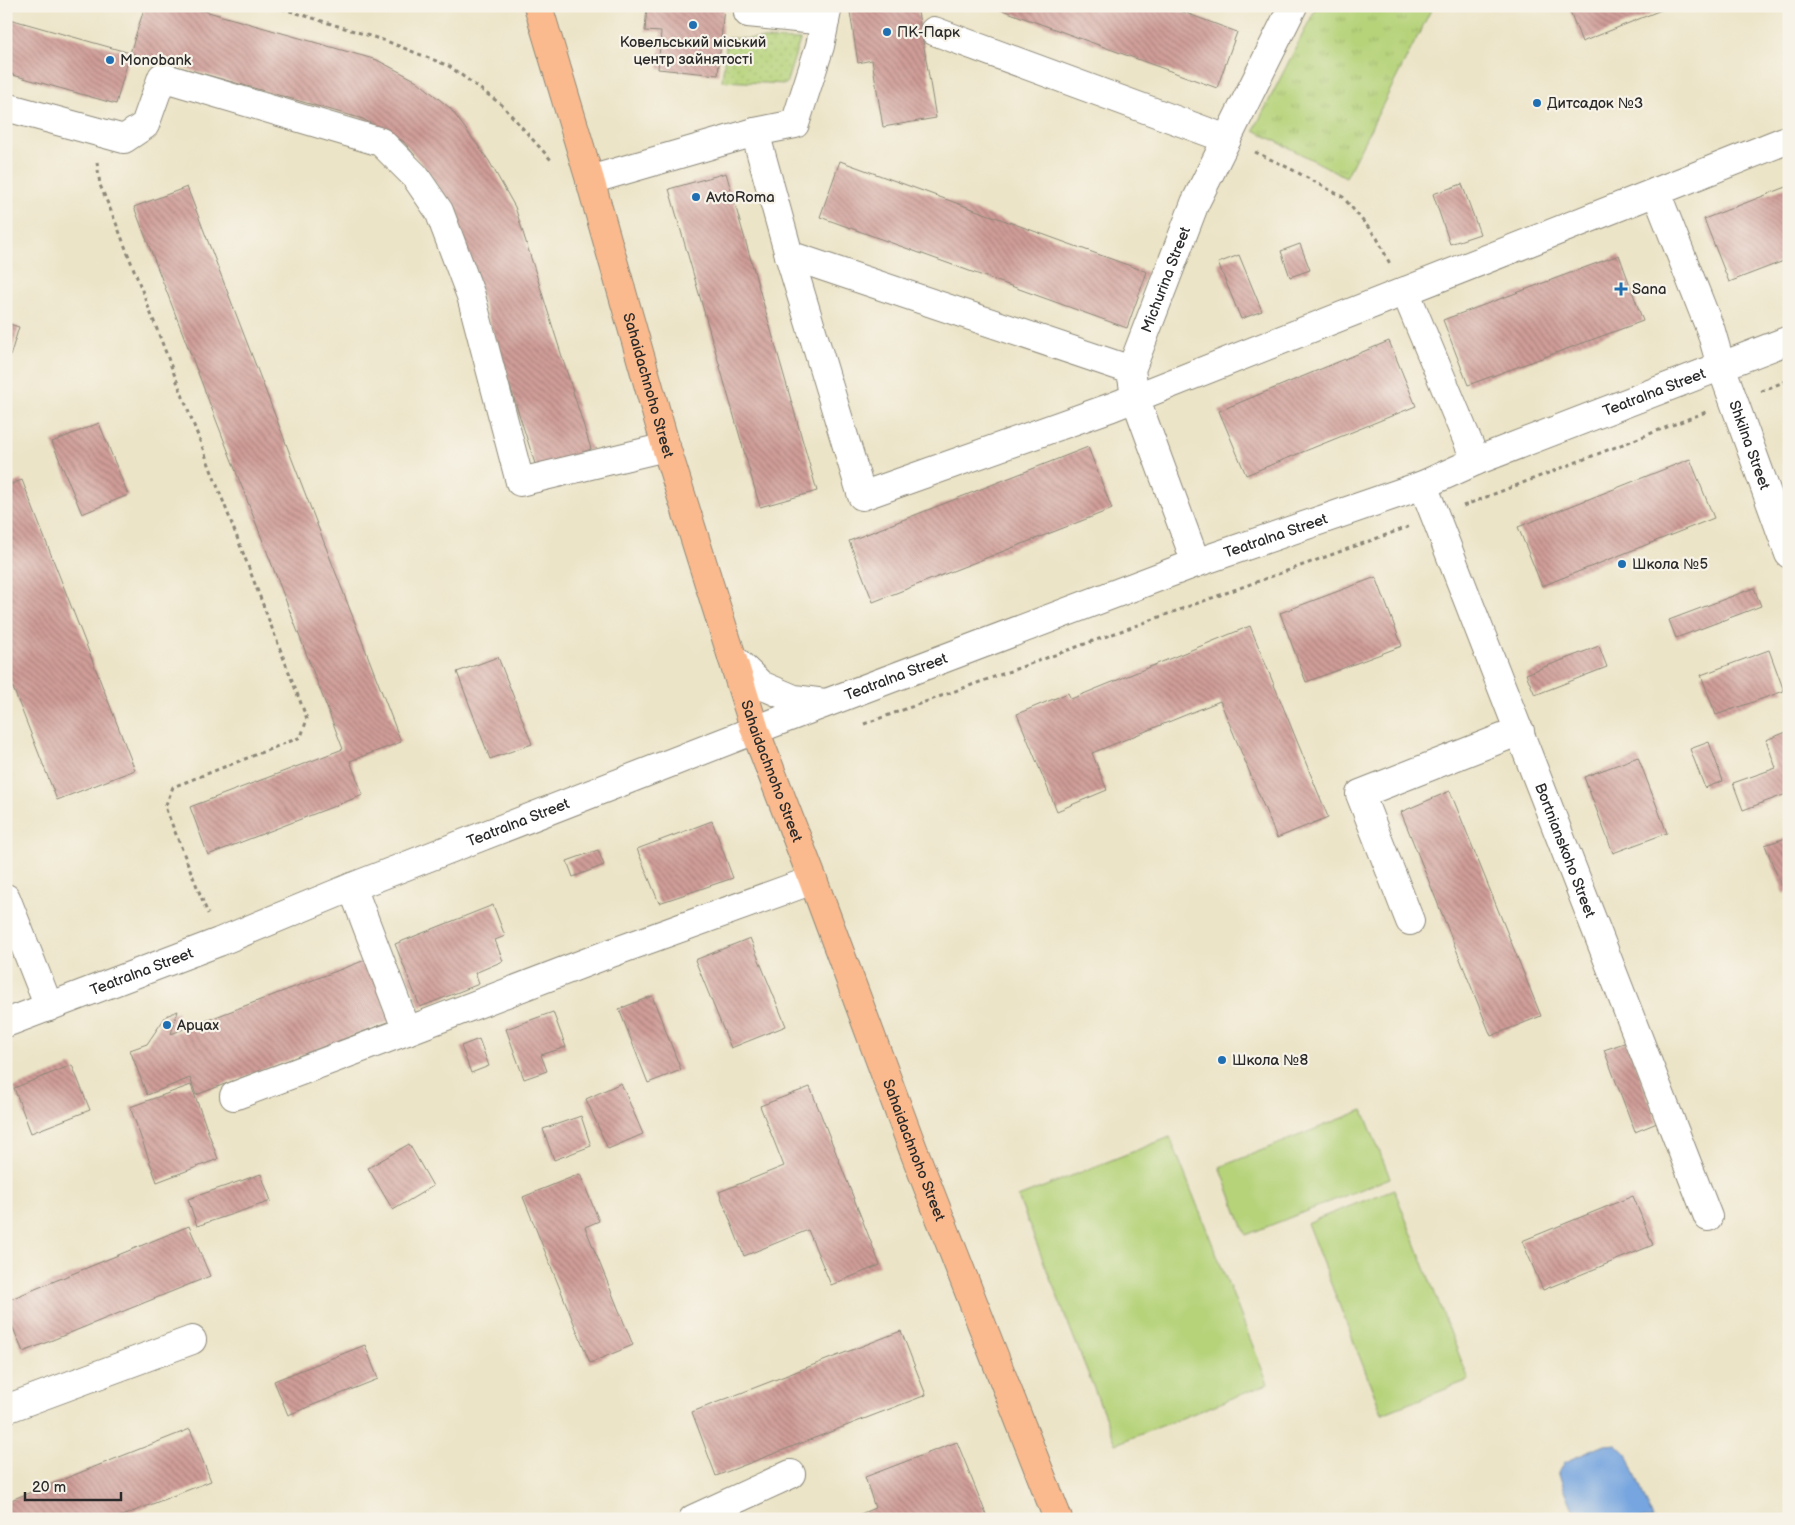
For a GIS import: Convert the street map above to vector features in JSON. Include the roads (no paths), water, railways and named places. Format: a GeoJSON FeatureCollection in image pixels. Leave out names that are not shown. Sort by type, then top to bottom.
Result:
{"type":"FeatureCollection","features":[{"type":"Feature","properties":{"kind":"main road","name":"Sahaidachnoho Street"},"geometry":{"type":"LineString","coordinates":[[538,6],[666,447],[755,730],[913,1149],[1058,1519]]}},
{"type":"Feature","properties":{"kind":"street","name":"Michurina Street"},"geometry":{"type":"LineString","coordinates":[[1131,370],[1195,203],[1293,6]]}},
{"type":"Feature","properties":{"kind":"street"},"geometry":{"type":"LineString","coordinates":[[590,180],[755,132],[795,124],[820,46],[826,13],[748,13]]}},
{"type":"Feature","properties":{"kind":"street"},"geometry":{"type":"LineString","coordinates":[[934,31],[1227,139]]}},
{"type":"Feature","properties":{"kind":"street"},"geometry":{"type":"LineString","coordinates":[[6,107],[124,139],[145,125],[162,77],[272,108],[381,142],[415,176],[438,211],[471,296],[520,482],[666,447]]}},
{"type":"Feature","properties":{"kind":"street"},"geometry":{"type":"LineString","coordinates":[[755,132],[789,255],[862,496],[1136,397],[1789,139]]}},
{"type":"Feature","properties":{"kind":"street","name":"Shkilna Street"},"geometry":{"type":"LineString","coordinates":[[1656,192],[1711,332],[1721,366],[1789,554]]}},
{"type":"Feature","properties":{"kind":"street"},"geometry":{"type":"LineString","coordinates":[[789,255],[1131,370],[1136,397],[1196,563]]}},
{"type":"Feature","properties":{"kind":"street"},"geometry":{"type":"LineString","coordinates":[[1405,291],[1476,461]]}},
{"type":"Feature","properties":{"kind":"street","name":"Teatralna Street"},"geometry":{"type":"LineString","coordinates":[[6,1023],[219,942],[352,887],[755,730],[1196,563],[1423,485],[1476,461],[1789,340]]}},
{"type":"Feature","properties":{"kind":"street","name":"Bortnianskoho Street"},"geometry":{"type":"LineString","coordinates":[[1423,485],[1708,1216]]}},
{"type":"Feature","properties":{"kind":"street"},"geometry":{"type":"LineString","coordinates":[[732,657],[761,685],[794,699],[826,703]]}},
{"type":"Feature","properties":{"kind":"street"},"geometry":{"type":"LineString","coordinates":[[1410,921],[1360,794],[1520,731]]}},
{"type":"Feature","properties":{"kind":"street"},"geometry":{"type":"LineString","coordinates":[[234,1096],[603,956],[813,880]]}},
{"type":"Feature","properties":{"kind":"street"},"geometry":{"type":"LineString","coordinates":[[352,887],[407,1031]]}},
{"type":"Feature","properties":{"kind":"street"},"geometry":{"type":"LineString","coordinates":[[6,898],[49,1007]]}},
{"type":"Feature","properties":{"kind":"street"},"geometry":{"type":"LineString","coordinates":[[6,1409],[192,1340]]}},
{"type":"Feature","properties":{"kind":"street"},"geometry":{"type":"LineString","coordinates":[[693,1519],[791,1474]]}},
{"type":"Feature","properties":{"kind":"water"},"geometry":{"type":"Polygon","coordinates":[[[1617,1444],[1627,1454],[1653,1519],[1577,1519],[1558,1473],[1564,1462],[1605,1445],[1617,1444]]]}},
{"type":"Feature","properties":{"kind":"place","name":"Ковельський міський центр зайнятості"},"geometry":{"type":"Point","coordinates":[693,25]}},
{"type":"Feature","properties":{"kind":"place","name":"ПК-Парк"},"geometry":{"type":"Point","coordinates":[887,32]}},
{"type":"Feature","properties":{"kind":"place","name":"Monobank"},"geometry":{"type":"Point","coordinates":[110,60]}},
{"type":"Feature","properties":{"kind":"place","name":"Дитсадок №3"},"geometry":{"type":"Point","coordinates":[1537,103]}},
{"type":"Feature","properties":{"kind":"place","name":"AvtoRoma"},"geometry":{"type":"Point","coordinates":[696,197]}},
{"type":"Feature","properties":{"kind":"place","name":"Sana"},"geometry":{"type":"Point","coordinates":[1621,289]}},
{"type":"Feature","properties":{"kind":"place","name":"Школа №5"},"geometry":{"type":"Point","coordinates":[1622,564]}},
{"type":"Feature","properties":{"kind":"place","name":"Арцах"},"geometry":{"type":"Point","coordinates":[167,1025]}},
{"type":"Feature","properties":{"kind":"place","name":"Школа №8"},"geometry":{"type":"Point","coordinates":[1222,1060]}}]}
